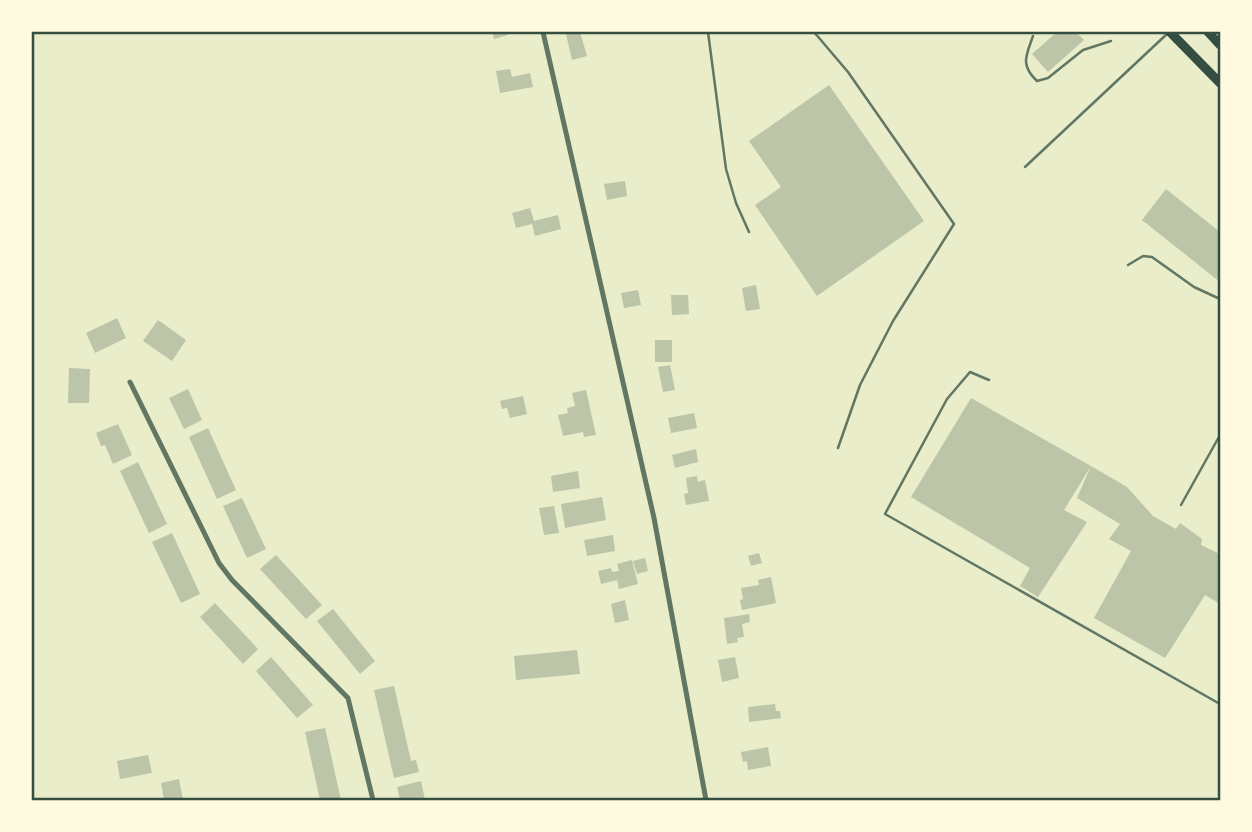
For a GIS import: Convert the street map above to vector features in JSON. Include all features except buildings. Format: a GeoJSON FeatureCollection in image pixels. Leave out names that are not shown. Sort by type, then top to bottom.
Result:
{"type":"FeatureCollection","features":[{"type":"Feature","properties":{"kind":"main road"},"geometry":{"type":"LineString","coordinates":[[1170,32],[1220,83]]}},
{"type":"Feature","properties":{"kind":"main road"},"geometry":{"type":"LineString","coordinates":[[1208,32],[1220,45]]}},
{"type":"Feature","properties":{"kind":"street"},"geometry":{"type":"LineString","coordinates":[[543,32],[654,518],[706,800]]}},
{"type":"Feature","properties":{"kind":"street"},"geometry":{"type":"LineString","coordinates":[[130,382],[219,563],[232,580],[348,698],[373,800]]}},
{"type":"Feature","properties":{"kind":"lane"},"geometry":{"type":"LineString","coordinates":[[708,32],[726,169],[736,203],[749,232]]}},
{"type":"Feature","properties":{"kind":"lane"},"geometry":{"type":"LineString","coordinates":[[814,32],[848,72],[954,224],[893,321],[860,385],[838,448]]}},
{"type":"Feature","properties":{"kind":"lane"},"geometry":{"type":"LineString","coordinates":[[1025,167],[1170,32]]}},
{"type":"Feature","properties":{"kind":"lane"},"geometry":{"type":"LineString","coordinates":[[1033,36],[1025,58],[1027,72],[1037,81],[1048,78],[1083,51],[1111,41]]}},
{"type":"Feature","properties":{"kind":"lane"},"geometry":{"type":"LineString","coordinates":[[1128,265],[1143,256],[1152,257],[1194,287],[1220,299]]}},
{"type":"Feature","properties":{"kind":"lane"},"geometry":{"type":"LineString","coordinates":[[989,380],[970,372],[947,399],[885,514],[1220,704]]}},
{"type":"Feature","properties":{"kind":"lane"},"geometry":{"type":"LineString","coordinates":[[1181,505],[1220,435]]}}]}
